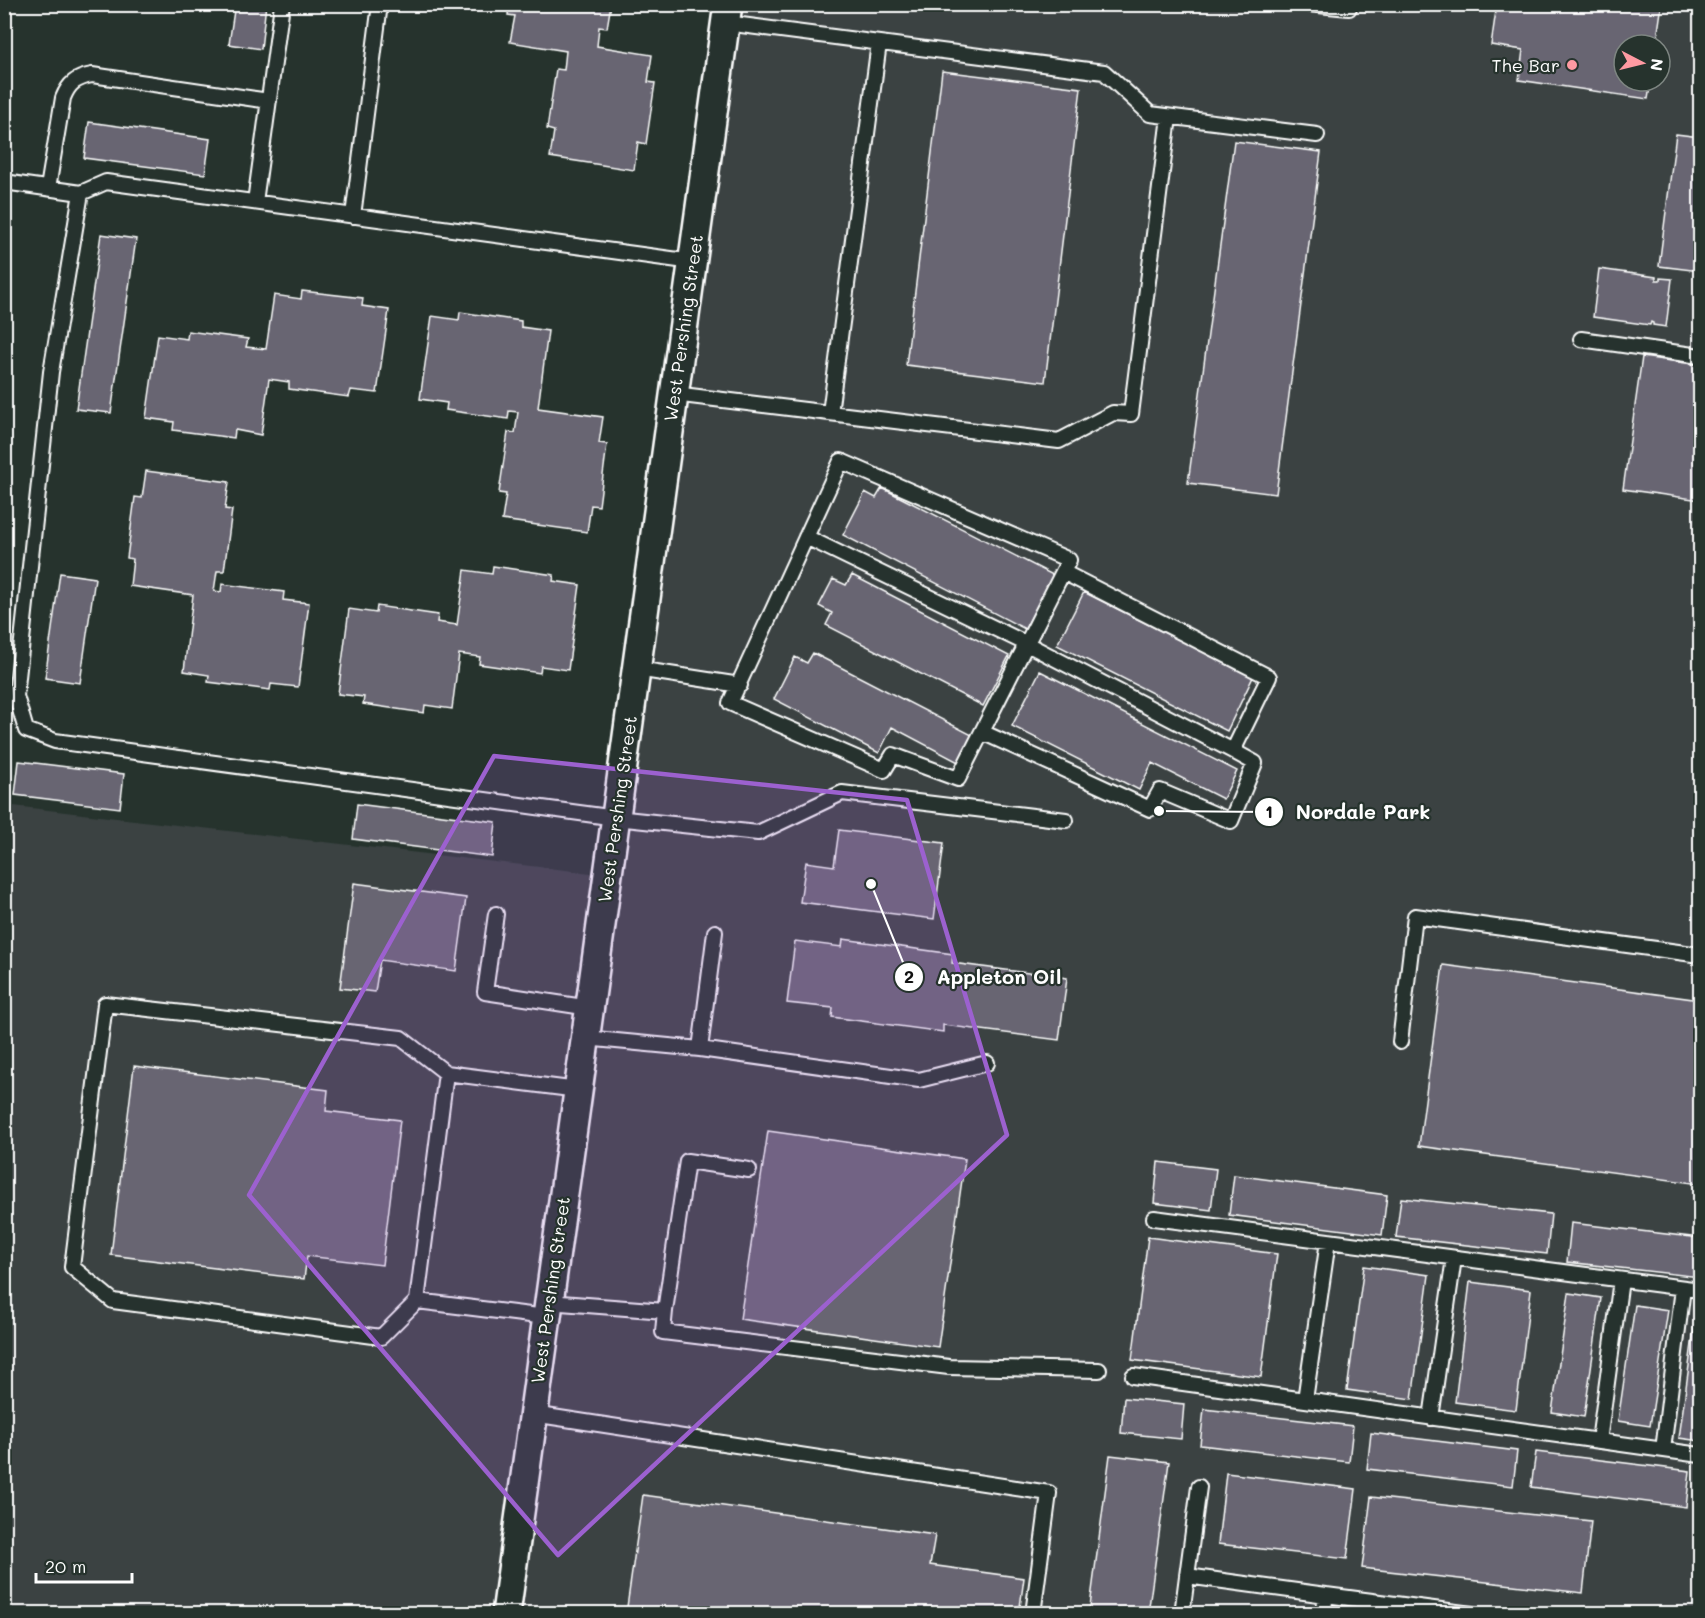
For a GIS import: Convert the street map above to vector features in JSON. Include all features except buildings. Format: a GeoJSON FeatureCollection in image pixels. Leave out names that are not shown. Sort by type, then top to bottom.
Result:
{"type":"FeatureCollection","features":[{"type":"Feature","properties":{"kind":"street","name":"West Pershing Street"},"geometry":{"type":"LineString","coordinates":[[506,1614],[727,14]]}},
{"type":"Feature","properties":{"kind":"lane"},"geometry":{"type":"LineString","coordinates":[[255,202],[282,4]]}},
{"type":"Feature","properties":{"kind":"lane"},"geometry":{"type":"LineString","coordinates":[[353,216],[380,4]]}},
{"type":"Feature","properties":{"kind":"lane"},"geometry":{"type":"LineString","coordinates":[[1308,4],[1349,8],[1349,4]]}},
{"type":"Feature","properties":{"kind":"lane"},"geometry":{"type":"LineString","coordinates":[[727,14],[879,43],[1104,72],[1150,114],[1317,135]]}},
{"type":"Feature","properties":{"kind":"lane"},"geometry":{"type":"LineString","coordinates":[[830,413],[879,43]]}},
{"type":"Feature","properties":{"kind":"lane"},"geometry":{"type":"LineString","coordinates":[[48,188],[63,98],[67,88],[78,78],[92,75],[269,100]]}},
{"type":"Feature","properties":{"kind":"lane"},"geometry":{"type":"LineString","coordinates":[[674,394],[1059,441],[1113,413],[1131,414],[1169,117]]}},
{"type":"Feature","properties":{"kind":"lane"},"geometry":{"type":"LineString","coordinates":[[4,182],[81,193],[106,182],[693,262]]}},
{"type":"Feature","properties":{"kind":"lane"},"geometry":{"type":"LineString","coordinates":[[81,193],[51,372],[16,696],[27,730],[55,741],[616,818],[758,833],[842,793],[1066,820]]}},
{"type":"Feature","properties":{"kind":"lane"},"geometry":{"type":"LineString","coordinates":[[1581,339],[1701,356]]}},
{"type":"Feature","properties":{"kind":"lane"},"geometry":{"type":"LineString","coordinates":[[841,461],[1069,560],[1063,572],[958,779],[893,755],[884,770],[730,704],[841,461]]}},
{"type":"Feature","properties":{"kind":"lane"},"geometry":{"type":"LineString","coordinates":[[806,537],[1027,644],[1255,763],[1231,821],[1160,791],[1150,809],[982,732]]}},
{"type":"Feature","properties":{"kind":"lane"},"geometry":{"type":"LineString","coordinates":[[1063,572],[1269,677],[1233,751]]}},
{"type":"Feature","properties":{"kind":"lane"},"geometry":{"type":"LineString","coordinates":[[637,669],[740,685]]}},
{"type":"Feature","properties":{"kind":"lane"},"geometry":{"type":"LineString","coordinates":[[496,914],[485,992],[590,1008]]}},
{"type":"Feature","properties":{"kind":"lane"},"geometry":{"type":"LineString","coordinates":[[1400,1042],[1415,916],[1701,955]]}},
{"type":"Feature","properties":{"kind":"lane"},"geometry":{"type":"LineString","coordinates":[[700,1049],[716,932]]}},
{"type":"Feature","properties":{"kind":"lane"},"geometry":{"type":"LineString","coordinates":[[446,1073],[417,1301],[381,1337],[113,1301],[72,1267],[105,1004],[401,1038],[446,1073],[578,1090]]}},
{"type":"Feature","properties":{"kind":"lane"},"geometry":{"type":"LineString","coordinates":[[585,1038],[700,1049],[919,1080],[987,1063]]}},
{"type":"Feature","properties":{"kind":"lane"},"geometry":{"type":"LineString","coordinates":[[749,1170],[687,1161],[663,1332],[949,1367],[1099,1370]]}},
{"type":"Feature","properties":{"kind":"lane"},"geometry":{"type":"LineString","coordinates":[[1155,1218],[1701,1290]]}},
{"type":"Feature","properties":{"kind":"lane"},"geometry":{"type":"LineString","coordinates":[[1305,1400],[1328,1241]]}},
{"type":"Feature","properties":{"kind":"lane"},"geometry":{"type":"LineString","coordinates":[[1431,1418],[1454,1258]]}},
{"type":"Feature","properties":{"kind":"lane"},"geometry":{"type":"LineString","coordinates":[[1599,1441],[1621,1280]]}},
{"type":"Feature","properties":{"kind":"lane"},"geometry":{"type":"LineString","coordinates":[[1663,1450],[1683,1288]]}},
{"type":"Feature","properties":{"kind":"lane"},"geometry":{"type":"LineString","coordinates":[[417,1301],[547,1309],[665,1311]]}},
{"type":"Feature","properties":{"kind":"lane"},"geometry":{"type":"LineString","coordinates":[[1133,1376],[1701,1455]]}},
{"type":"Feature","properties":{"kind":"lane"},"geometry":{"type":"LineString","coordinates":[[533,1414],[1049,1493],[1033,1614]]}},
{"type":"Feature","properties":{"kind":"lane"},"geometry":{"type":"LineString","coordinates":[[1182,1614],[1199,1487]]}},
{"type":"Feature","properties":{"kind":"lane"},"geometry":{"type":"LineString","coordinates":[[1187,1576],[1472,1614]]}},
{"type":"Feature","properties":{"kind":"lane"},"geometry":{"type":"LineString","coordinates":[[1323,1614],[1326,1595]]}},
{"type":"Feature","properties":{"kind":"highlighted area"},"geometry":{"type":"Polygon","coordinates":[[[494,756],[907,800],[1007,1135],[558,1555],[249,1195],[494,756]]]}},
{"type":"Feature","properties":{"kind":"shaded area"},"geometry":{"type":"Polygon","coordinates":[[[728,5],[1700,5],[1700,1613],[5,1614],[5,805],[608,875],[728,5]]]}},
{"type":"Feature","properties":{"kind":"place","name":"The Bar"},"geometry":{"type":"Point","coordinates":[1572,65]}},
{"type":"Feature","properties":{"kind":"place","name":"Nordale Park"},"geometry":{"type":"Point","coordinates":[1159,811]}},
{"type":"Feature","properties":{"kind":"place","name":"Appleton Oil"},"geometry":{"type":"Point","coordinates":[871,884]}}]}
